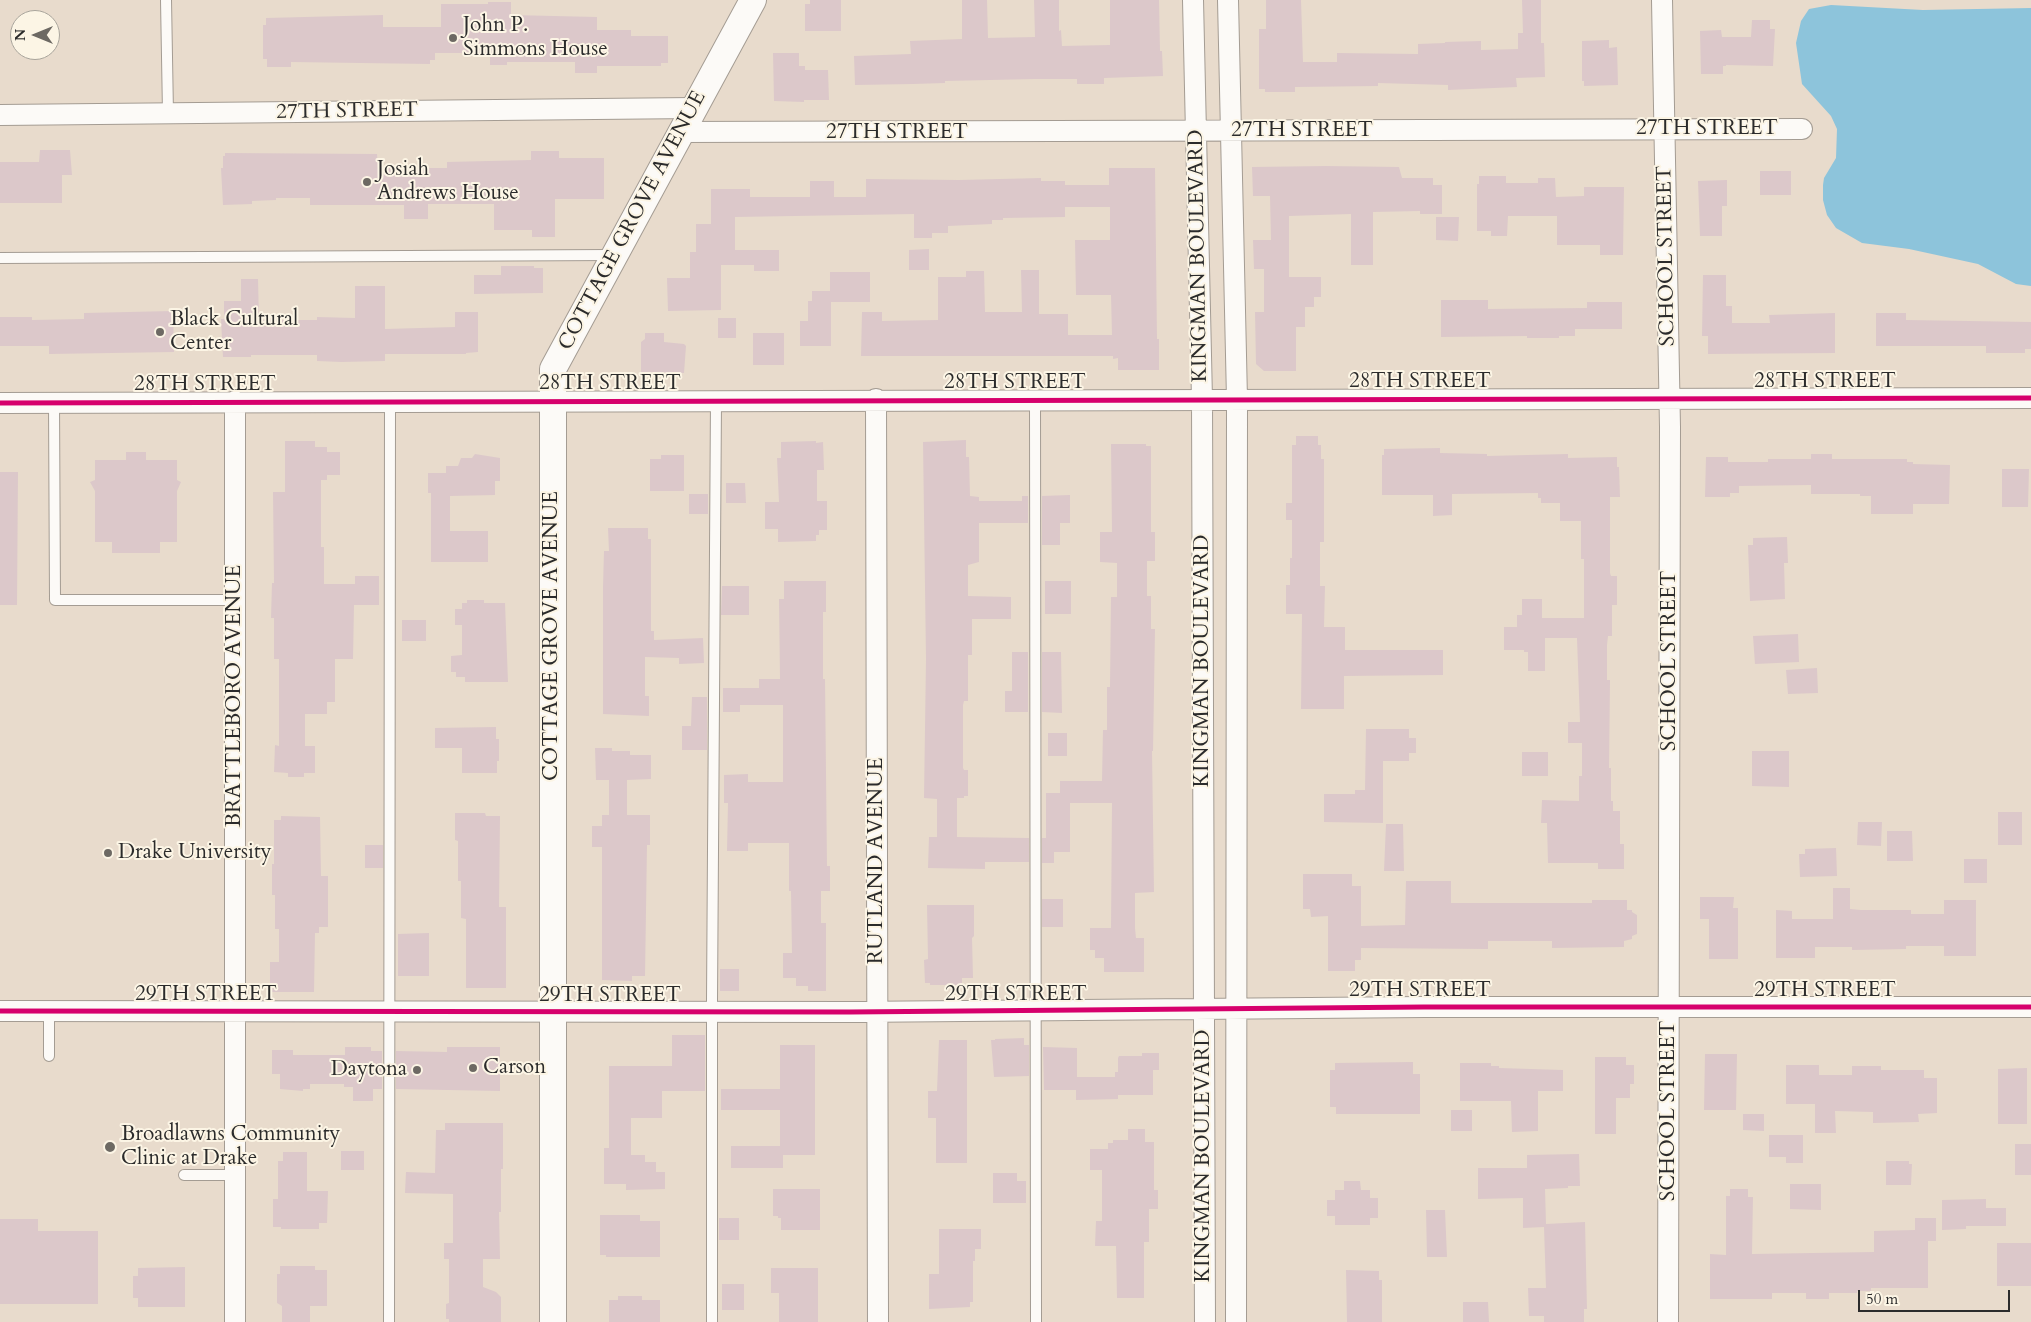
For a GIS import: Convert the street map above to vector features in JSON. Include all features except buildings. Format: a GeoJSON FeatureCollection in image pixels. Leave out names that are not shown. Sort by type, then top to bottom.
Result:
{"type":"FeatureCollection","features":[{"type":"Feature","properties":{"kind":"street","name":"COTTAGE GROVE AVENUE"},"geometry":{"type":"LineString","coordinates":[[553,1322],[553,370],[753,0]]}},
{"type":"Feature","properties":{"kind":"street","name":"KINGMAN BOULEVARD"},"geometry":{"type":"LineString","coordinates":[[1193,0],[1202,399],[1205,1322]]}},
{"type":"Feature","properties":{"kind":"street","name":"KINGMAN BOULEVARD"},"geometry":{"type":"LineString","coordinates":[[1228,0],[1237,399],[1236,1322]]}},
{"type":"Feature","properties":{"kind":"street","name":"SCHOOL STREET"},"geometry":{"type":"LineString","coordinates":[[1662,0],[1670,399],[1668,1322]]}},
{"type":"Feature","properties":{"kind":"street","name":"27TH STREET"},"geometry":{"type":"LineString","coordinates":[[0,115],[694,108]]}},
{"type":"Feature","properties":{"kind":"street","name":"27TH STREET"},"geometry":{"type":"LineString","coordinates":[[682,132],[1802,129]]}},
{"type":"Feature","properties":{"kind":"street","name":"28TH STREET"},"geometry":{"type":"LineString","coordinates":[[0,402],[2031,398]]}},
{"type":"Feature","properties":{"kind":"street","name":"RUTLAND AVENUE"},"geometry":{"type":"LineString","coordinates":[[876,399],[878,1322]]}},
{"type":"Feature","properties":{"kind":"street","name":"BRATTLEBORO AVENUE"},"geometry":{"type":"LineString","coordinates":[[235,401],[235,1322]]}},
{"type":"Feature","properties":{"kind":"street","name":"29TH STREET"},"geometry":{"type":"LineString","coordinates":[[0,1011],[877,1012],[2031,1007]]}},
{"type":"Feature","properties":{"kind":"lane"},"geometry":{"type":"LineString","coordinates":[[166,0],[168,113]]}},
{"type":"Feature","properties":{"kind":"lane"},"geometry":{"type":"LineString","coordinates":[[0,258],[615,255]]}},
{"type":"Feature","properties":{"kind":"lane"},"geometry":{"type":"LineString","coordinates":[[1036,399],[1036,1322]]}},
{"type":"Feature","properties":{"kind":"lane"},"geometry":{"type":"LineString","coordinates":[[712,1322],[716,400]]}},
{"type":"Feature","properties":{"kind":"lane"},"geometry":{"type":"LineString","coordinates":[[389,1322],[390,401]]}},
{"type":"Feature","properties":{"kind":"lane"},"geometry":{"type":"LineString","coordinates":[[54,402],[55,600],[235,600]]}},
{"type":"Feature","properties":{"kind":"lane"},"geometry":{"type":"LineString","coordinates":[[49,1011],[49,1056]]}},
{"type":"Feature","properties":{"kind":"lane"},"geometry":{"type":"LineString","coordinates":[[184,1175],[235,1175]]}},
{"type":"Feature","properties":{"kind":"water"},"geometry":{"type":"Polygon","coordinates":[[[1831,5],[1923,10],[2031,8],[2031,286],[2016,284],[1978,264],[1909,249],[1862,243],[1836,228],[1827,215],[1823,200],[1823,185],[1824,178],[1836,158],[1837,129],[1831,116],[1802,84],[1796,43],[1801,21],[1809,9],[1831,5]]]}},
{"type":"Feature","properties":{"kind":"cycle path"},"geometry":{"type":"LineString","coordinates":[[0,403],[2031,398]]}},
{"type":"Feature","properties":{"kind":"cycle path"},"geometry":{"type":"LineString","coordinates":[[0,1011],[850,1012],[1424,1007],[2031,1007]]}},
{"type":"Feature","properties":{"kind":"place","name":"John P. Simmons House"},"geometry":{"type":"Point","coordinates":[453,38]}},
{"type":"Feature","properties":{"kind":"place","name":"Josiah Andrews House"},"geometry":{"type":"Point","coordinates":[367,182]}},
{"type":"Feature","properties":{"kind":"place","name":"Black Cultural Center"},"geometry":{"type":"Point","coordinates":[160,332]}},
{"type":"Feature","properties":{"kind":"place","name":"Drake University"},"geometry":{"type":"Point","coordinates":[108,853]}},
{"type":"Feature","properties":{"kind":"place","name":"Carson"},"geometry":{"type":"Point","coordinates":[473,1068]}},
{"type":"Feature","properties":{"kind":"place","name":"Daytona"},"geometry":{"type":"Point","coordinates":[417,1070]}},
{"type":"Feature","properties":{"kind":"place","name":"Broadlawns Community Clinic at Drake"},"geometry":{"type":"Point","coordinates":[110,1147]}}]}
